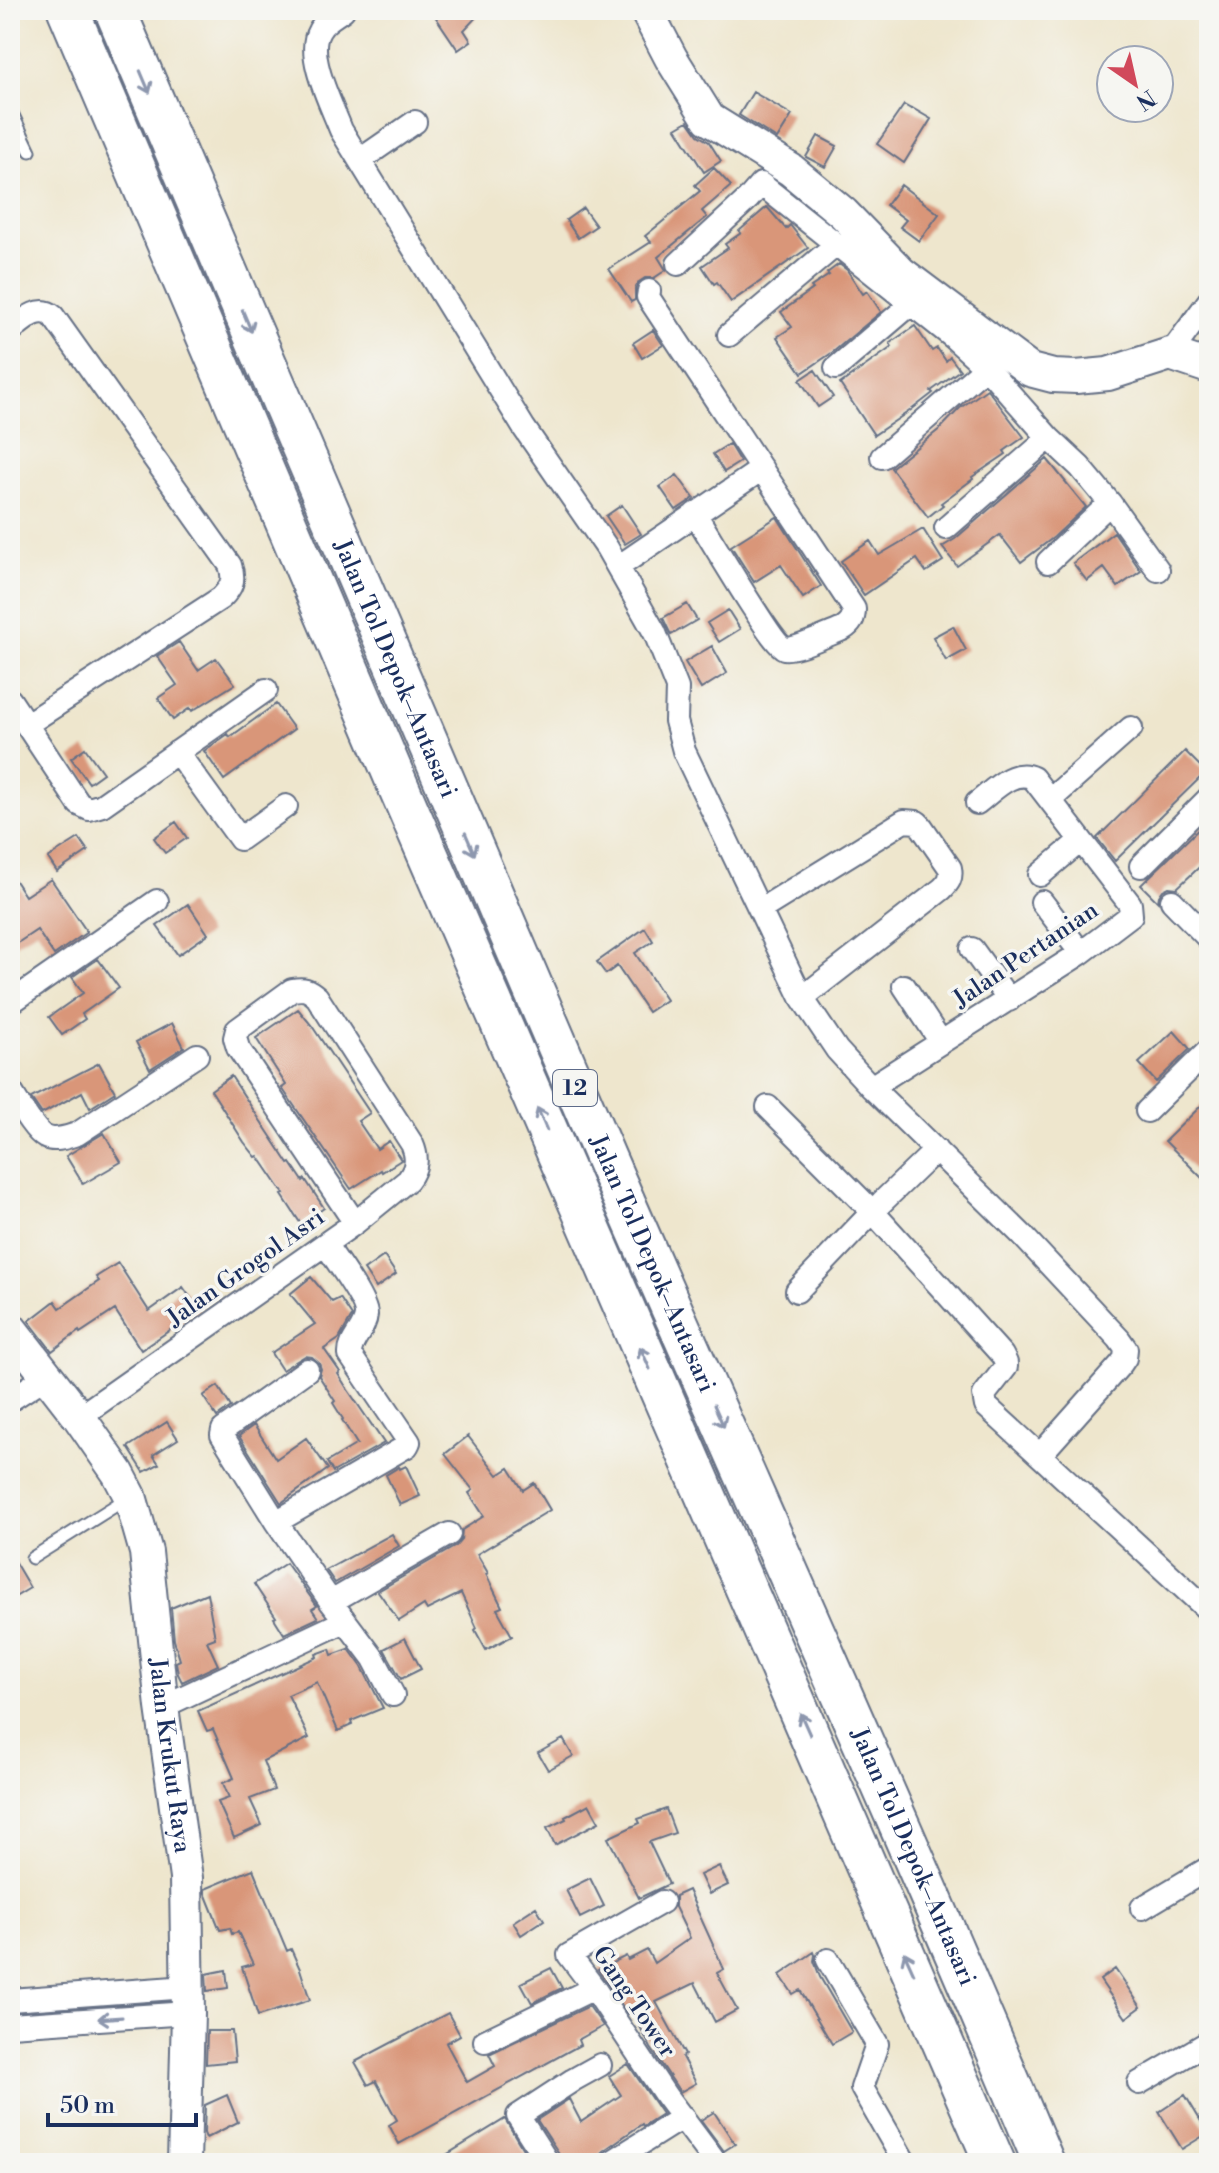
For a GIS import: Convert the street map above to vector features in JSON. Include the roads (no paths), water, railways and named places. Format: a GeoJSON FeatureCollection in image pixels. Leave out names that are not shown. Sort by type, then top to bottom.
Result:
{"type":"FeatureCollection","features":[{"type":"Feature","properties":{"kind":"highway","name":"Jalan Tol Depok–Antasari"},"geometry":{"type":"LineString","coordinates":[[68,10],[420,838],[995,2163]]}},
{"type":"Feature","properties":{"kind":"highway","name":"Jalan Tol Depok–Antasari"},"geometry":{"type":"LineString","coordinates":[[115,10],[448,794],[958,1957],[1044,2163]]}},
{"type":"Feature","properties":{"kind":"highway"},"geometry":{"type":"LineString","coordinates":[[958,1957],[1069,2163]]}},
{"type":"Feature","properties":{"kind":"highway"},"geometry":{"type":"LineString","coordinates":[[926,2002],[981,2163]]}},
{"type":"Feature","properties":{"kind":"street"},"geometry":{"type":"LineString","coordinates":[[343,10],[323,24],[318,32],[315,53],[341,130],[524,428],[607,548],[655,633],[677,688],[678,733],[684,751],[802,998],[837,1050],[871,1087],[1021,1234],[1126,1349],[1121,1364],[1040,1455]]}},
{"type":"Feature","properties":{"kind":"street"},"geometry":{"type":"LineString","coordinates":[[646,10],[709,119],[791,170],[843,213],[901,273],[1030,370],[1053,376],[1108,374],[1170,354],[1209,301]]}},
{"type":"Feature","properties":{"kind":"street"},"geometry":{"type":"LineString","coordinates":[[360,160],[415,122]]}},
{"type":"Feature","properties":{"kind":"street"},"geometry":{"type":"LineString","coordinates":[[757,149],[761,184],[986,367],[1049,438],[1080,467],[1158,570]]}},
{"type":"Feature","properties":{"kind":"street"},"geometry":{"type":"LineString","coordinates":[[678,264],[761,184]]}},
{"type":"Feature","properties":{"kind":"street"},"geometry":{"type":"LineString","coordinates":[[729,335],[837,244]]}},
{"type":"Feature","properties":{"kind":"street"},"geometry":{"type":"LineString","coordinates":[[649,291],[648,297],[854,609],[854,618],[843,629],[790,649],[780,646],[695,514]]}},
{"type":"Feature","properties":{"kind":"street"},"geometry":{"type":"LineString","coordinates":[[836,368],[911,304]]}},
{"type":"Feature","properties":{"kind":"street"},"geometry":{"type":"LineString","coordinates":[[10,331],[40,311],[47,311],[53,316],[230,565],[233,575],[233,583],[221,598],[27,724]]}},
{"type":"Feature","properties":{"kind":"street"},"geometry":{"type":"LineString","coordinates":[[1170,354],[1209,367]]}},
{"type":"Feature","properties":{"kind":"street"},"geometry":{"type":"LineString","coordinates":[[882,457],[986,367]]}},
{"type":"Feature","properties":{"kind":"street"},"geometry":{"type":"LineString","coordinates":[[946,528],[1049,438]]}},
{"type":"Feature","properties":{"kind":"street"},"geometry":{"type":"LineString","coordinates":[[618,567],[762,469]]}},
{"type":"Feature","properties":{"kind":"street"},"geometry":{"type":"LineString","coordinates":[[1048,562],[1110,503]]}},
{"type":"Feature","properties":{"kind":"street"},"geometry":{"type":"LineString","coordinates":[[10,700],[79,804],[89,809],[102,805],[266,690]]}},
{"type":"Feature","properties":{"kind":"street"},"geometry":{"type":"LineString","coordinates":[[1050,800],[1131,728]]}},
{"type":"Feature","properties":{"kind":"street"},"geometry":{"type":"LineString","coordinates":[[177,752],[240,839],[286,806]]}},
{"type":"Feature","properties":{"kind":"street","name":"Jalan Pertanian"},"geometry":{"type":"LineString","coordinates":[[871,1087],[1081,953],[1131,915],[1130,904],[1033,778],[1025,774],[1011,778],[977,803]]}},
{"type":"Feature","properties":{"kind":"street"},"geometry":{"type":"LineString","coordinates":[[1141,866],[1209,798]]}},
{"type":"Feature","properties":{"kind":"street"},"geometry":{"type":"LineString","coordinates":[[760,910],[904,821],[911,820],[921,826],[950,868],[952,876],[942,889],[802,998]]}},
{"type":"Feature","properties":{"kind":"street"},"geometry":{"type":"LineString","coordinates":[[1040,875],[1080,841]]}},
{"type":"Feature","properties":{"kind":"street"},"geometry":{"type":"LineString","coordinates":[[10,1003],[157,901]]}},
{"type":"Feature","properties":{"kind":"street"},"geometry":{"type":"LineString","coordinates":[[1172,901],[1209,939]]}},
{"type":"Feature","properties":{"kind":"street"},"geometry":{"type":"LineString","coordinates":[[1042,902],[1081,953]]}},
{"type":"Feature","properties":{"kind":"street"},"geometry":{"type":"LineString","coordinates":[[972,949],[1009,1000]]}},
{"type":"Feature","properties":{"kind":"street"},"geometry":{"type":"LineString","coordinates":[[904,986],[941,1042]]}},
{"type":"Feature","properties":{"kind":"street","name":"Jalan Grogol Asri"},"geometry":{"type":"LineString","coordinates":[[79,1417],[355,1223],[414,1172],[416,1153],[412,1144],[317,997],[310,990],[292,990],[237,1030],[235,1038],[238,1048],[355,1223]]}},
{"type":"Feature","properties":{"kind":"street"},"geometry":{"type":"LineString","coordinates":[[1147,1111],[1209,1050]]}},
{"type":"Feature","properties":{"kind":"street"},"geometry":{"type":"LineString","coordinates":[[10,1090],[45,1137],[60,1139],[77,1134],[197,1055]]}},
{"type":"Feature","properties":{"kind":"street"},"geometry":{"type":"LineString","coordinates":[[768,1107],[873,1212],[1002,1355],[1006,1367],[984,1395],[984,1403],[1209,1611]]}},
{"type":"Feature","properties":{"kind":"street"},"geometry":{"type":"LineString","coordinates":[[797,1291],[936,1150]]}},
{"type":"Feature","properties":{"kind":"street"},"geometry":{"type":"LineString","coordinates":[[276,1522],[408,1444],[408,1439],[350,1355],[351,1346],[364,1322],[365,1309],[325,1244]]}},
{"type":"Feature","properties":{"kind":"street","name":"Jalan Krukut Raya"},"geometry":{"type":"LineString","coordinates":[[10,1328],[118,1473],[120,1503],[146,1552],[162,1707],[186,1878],[188,2000],[184,2163]]}},
{"type":"Feature","properties":{"kind":"street"},"geometry":{"type":"LineString","coordinates":[[307,1370],[223,1430],[222,1435],[276,1522],[374,1659],[393,1695]]}},
{"type":"Feature","properties":{"kind":"street"},"geometry":{"type":"LineString","coordinates":[[10,1400],[47,1376]]}},
{"type":"Feature","properties":{"kind":"street"},"geometry":{"type":"LineString","coordinates":[[331,1602],[449,1534]]}},
{"type":"Feature","properties":{"kind":"street"},"geometry":{"type":"LineString","coordinates":[[162,1707],[345,1621]]}},
{"type":"Feature","properties":{"kind":"street"},"geometry":{"type":"LineString","coordinates":[[1142,1908],[1209,1868]]}},
{"type":"Feature","properties":{"kind":"street","name":"Gang Tower"},"geometry":{"type":"LineString","coordinates":[[662,1902],[569,1955],[716,2163]]}},
{"type":"Feature","properties":{"kind":"street"},"geometry":{"type":"LineString","coordinates":[[828,1960],[877,2044],[862,2088],[905,2163]]}},
{"type":"Feature","properties":{"kind":"street"},"geometry":{"type":"LineString","coordinates":[[485,2041],[594,1988]]}},
{"type":"Feature","properties":{"kind":"street"},"geometry":{"type":"LineString","coordinates":[[10,2000],[188,2000]]}},
{"type":"Feature","properties":{"kind":"street"},"geometry":{"type":"LineString","coordinates":[[10,2025],[188,2000]]}},
{"type":"Feature","properties":{"kind":"street"},"geometry":{"type":"LineString","coordinates":[[1139,2083],[1209,2042]]}},
{"type":"Feature","properties":{"kind":"street"},"geometry":{"type":"LineString","coordinates":[[548,2163],[518,2116],[600,2065]]}},
{"type":"Feature","properties":{"kind":"street"},"geometry":{"type":"LineString","coordinates":[[610,2163],[683,2117]]}},
{"type":"Feature","properties":{"kind":"lane"},"geometry":{"type":"LineString","coordinates":[[10,109],[30,151]]}},
{"type":"Feature","properties":{"kind":"lane"},"geometry":{"type":"LineString","coordinates":[[32,1558],[120,1503]]}}]}
